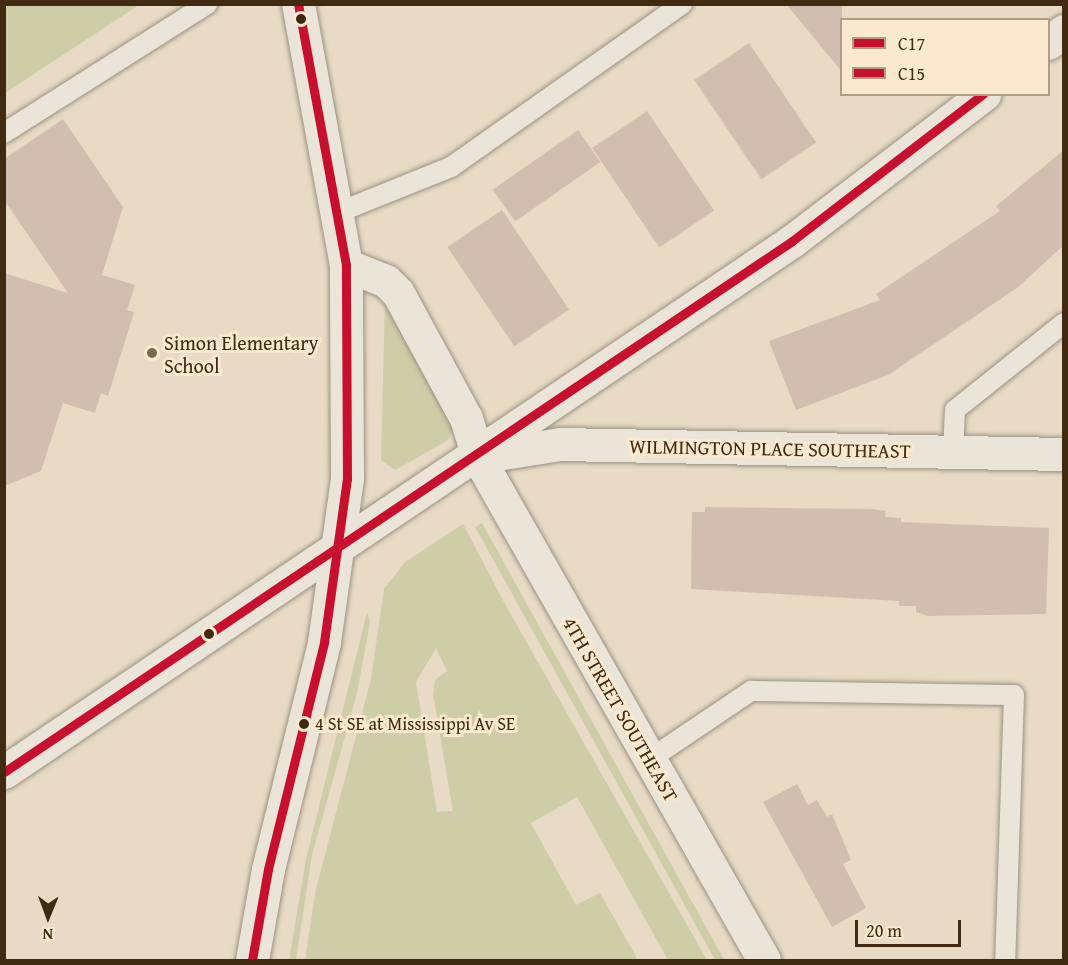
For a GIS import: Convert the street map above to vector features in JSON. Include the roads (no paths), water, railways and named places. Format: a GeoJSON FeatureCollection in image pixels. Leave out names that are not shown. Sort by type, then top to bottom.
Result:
{"type":"FeatureCollection","features":[{"type":"Feature","properties":{"kind":"street"},"geometry":{"type":"LineString","coordinates":[[252,960],[268,869],[324,642],[339,550],[350,428],[346,266],[339,212],[298,4]]}},
{"type":"Feature","properties":{"kind":"street"},"geometry":{"type":"LineString","coordinates":[[1050,42],[1064,31]]}},
{"type":"Feature","properties":{"kind":"street"},"geometry":{"type":"LineString","coordinates":[[4,772],[478,457],[867,188],[982,96]]}},
{"type":"Feature","properties":{"kind":"street","name":"4TH STREET SOUTHEAST"},"geometry":{"type":"LineString","coordinates":[[346,266],[386,281],[398,292],[466,418],[478,457],[764,960]]}},
{"type":"Feature","properties":{"kind":"street","name":"WILMINGTON PLACE SOUTHEAST"},"geometry":{"type":"LineString","coordinates":[[478,457],[560,444],[1064,454]]}},
{"type":"Feature","properties":{"kind":"lane"},"geometry":{"type":"LineString","coordinates":[[4,133],[207,4]]}},
{"type":"Feature","properties":{"kind":"lane"},"geometry":{"type":"LineString","coordinates":[[339,212],[451,167],[682,4]]}},
{"type":"Feature","properties":{"kind":"lane"},"geometry":{"type":"LineString","coordinates":[[953,452],[955,410],[1064,322]]}},
{"type":"Feature","properties":{"kind":"lane"},"geometry":{"type":"LineString","coordinates":[[650,759],[751,691],[1014,695],[1005,960]]}},
{"type":"Feature","properties":{"kind":"place","name":"Simon Elementary School"},"geometry":{"type":"Point","coordinates":[152,353]}},
{"type":"Feature","properties":{"kind":"place","name":"4 St SE at Mississippi Av SE"},"geometry":{"type":"Point","coordinates":[304,724]}}]}
